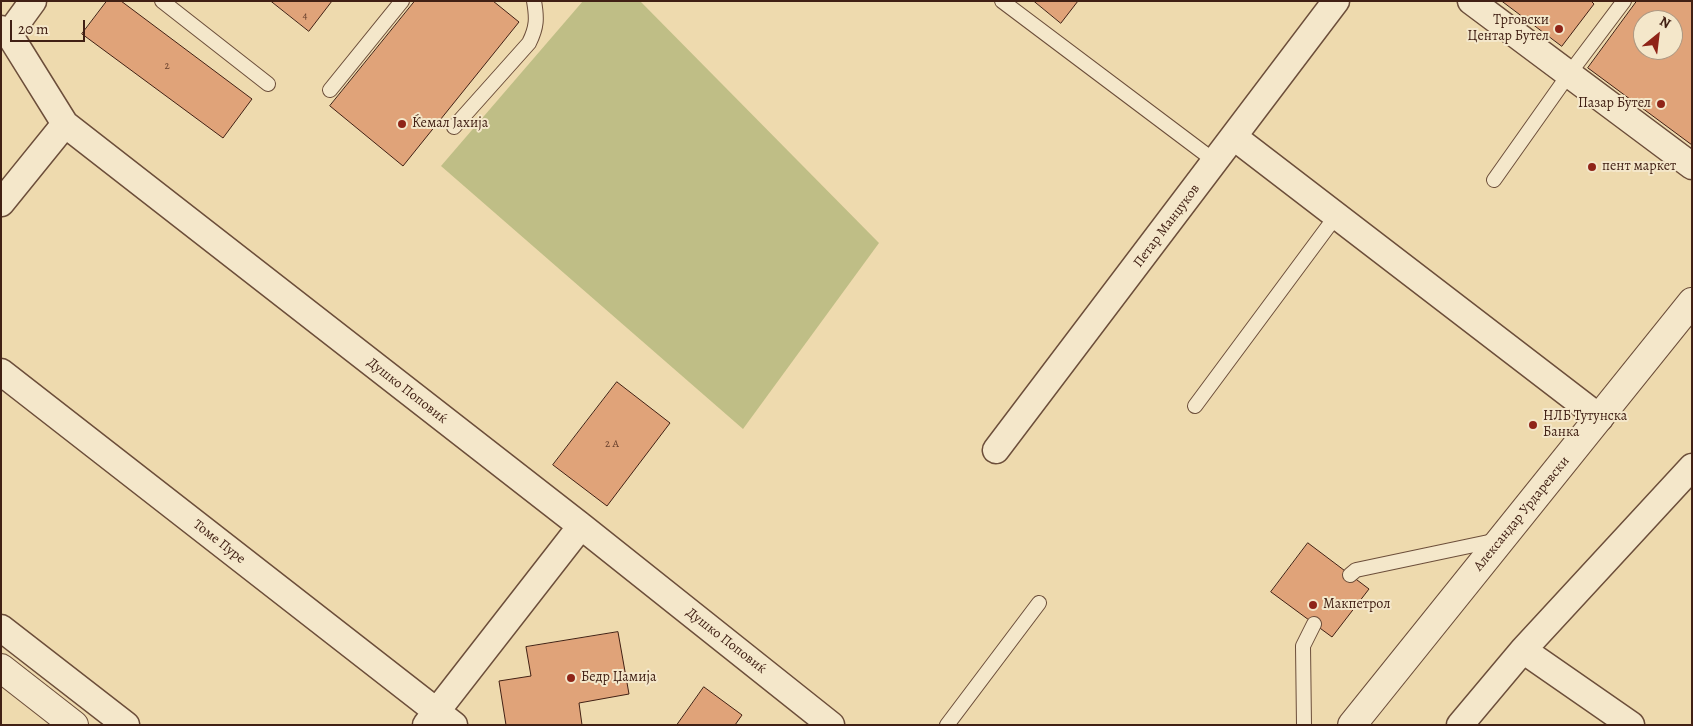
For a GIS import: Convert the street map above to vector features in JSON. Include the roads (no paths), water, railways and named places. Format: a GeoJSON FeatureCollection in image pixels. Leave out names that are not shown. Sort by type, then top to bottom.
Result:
{"type":"FeatureCollection","features":[{"type":"Feature","properties":{"kind":"street"},"geometry":{"type":"LineString","coordinates":[[5,32],[33,1]]}},
{"type":"Feature","properties":{"kind":"street","name":"Петар Манџуков"},"geometry":{"type":"LineString","coordinates":[[996,450],[1216,162],[1336,1]]}},
{"type":"Feature","properties":{"kind":"street"},"geometry":{"type":"LineString","coordinates":[[1471,1],[1692,166]]}},
{"type":"Feature","properties":{"kind":"street","name":"Душко Поповиќ"},"geometry":{"type":"LineString","coordinates":[[5,32],[65,124],[581,526],[831,725]]}},
{"type":"Feature","properties":{"kind":"street"},"geometry":{"type":"LineString","coordinates":[[1,204],[65,124]]}},
{"type":"Feature","properties":{"kind":"street"},"geometry":{"type":"LineString","coordinates":[[1234,137],[1600,418]]}},
{"type":"Feature","properties":{"kind":"street","name":"Александар Урдаревски"},"geometry":{"type":"LineString","coordinates":[[1352,725],[1692,302]]}},
{"type":"Feature","properties":{"kind":"street","name":"Томе Пуре"},"geometry":{"type":"LineString","coordinates":[[1,372],[439,720],[581,526]]}},
{"type":"Feature","properties":{"kind":"street"},"geometry":{"type":"LineString","coordinates":[[1460,725],[1524,650],[1691,469]]}},
{"type":"Feature","properties":{"kind":"street"},"geometry":{"type":"LineString","coordinates":[[1,628],[126,725]]}},
{"type":"Feature","properties":{"kind":"street"},"geometry":{"type":"LineString","coordinates":[[1524,650],[1631,725]]}},
{"type":"Feature","properties":{"kind":"street"},"geometry":{"type":"LineString","coordinates":[[2,670],[74,725]]}},
{"type":"Feature","properties":{"kind":"lane"},"geometry":{"type":"LineString","coordinates":[[162,1],[268,84]]}},
{"type":"Feature","properties":{"kind":"lane"},"geometry":{"type":"LineString","coordinates":[[330,90],[402,1]]}},
{"type":"Feature","properties":{"kind":"lane"},"geometry":{"type":"LineString","coordinates":[[454,127],[529,43],[535,31],[534,1]]}},
{"type":"Feature","properties":{"kind":"lane"},"geometry":{"type":"LineString","coordinates":[[1002,1],[1216,162]]}},
{"type":"Feature","properties":{"kind":"lane"},"geometry":{"type":"LineString","coordinates":[[1494,180],[1569,74],[1624,1]]}},
{"type":"Feature","properties":{"kind":"lane"},"geometry":{"type":"LineString","coordinates":[[1195,406],[1336,216]]}},
{"type":"Feature","properties":{"kind":"lane"},"geometry":{"type":"LineString","coordinates":[[1350,575],[1356,570],[1501,540]]}},
{"type":"Feature","properties":{"kind":"lane"},"geometry":{"type":"LineString","coordinates":[[947,725],[1039,603]]}},
{"type":"Feature","properties":{"kind":"lane"},"geometry":{"type":"LineString","coordinates":[[1304,725],[1303,646],[1314,624]]}},
{"type":"Feature","properties":{"kind":"place","name":"Трговски Центар Бутел"},"geometry":{"type":"Point","coordinates":[1559,29]}},
{"type":"Feature","properties":{"kind":"place","name":"Пазар Бутел"},"geometry":{"type":"Point","coordinates":[1661,104]}},
{"type":"Feature","properties":{"kind":"place","name":"Ќемал Јахија"},"geometry":{"type":"Point","coordinates":[402,124]}},
{"type":"Feature","properties":{"kind":"place","name":"пент маркет"},"geometry":{"type":"Point","coordinates":[1592,167]}},
{"type":"Feature","properties":{"kind":"place","name":"НЛБ Тутунска Банка"},"geometry":{"type":"Point","coordinates":[1533,425]}},
{"type":"Feature","properties":{"kind":"place","name":"Макпетрол"},"geometry":{"type":"Point","coordinates":[1313,605]}},
{"type":"Feature","properties":{"kind":"place","name":"Бедр Џамија"},"geometry":{"type":"Point","coordinates":[571,678]}}]}
